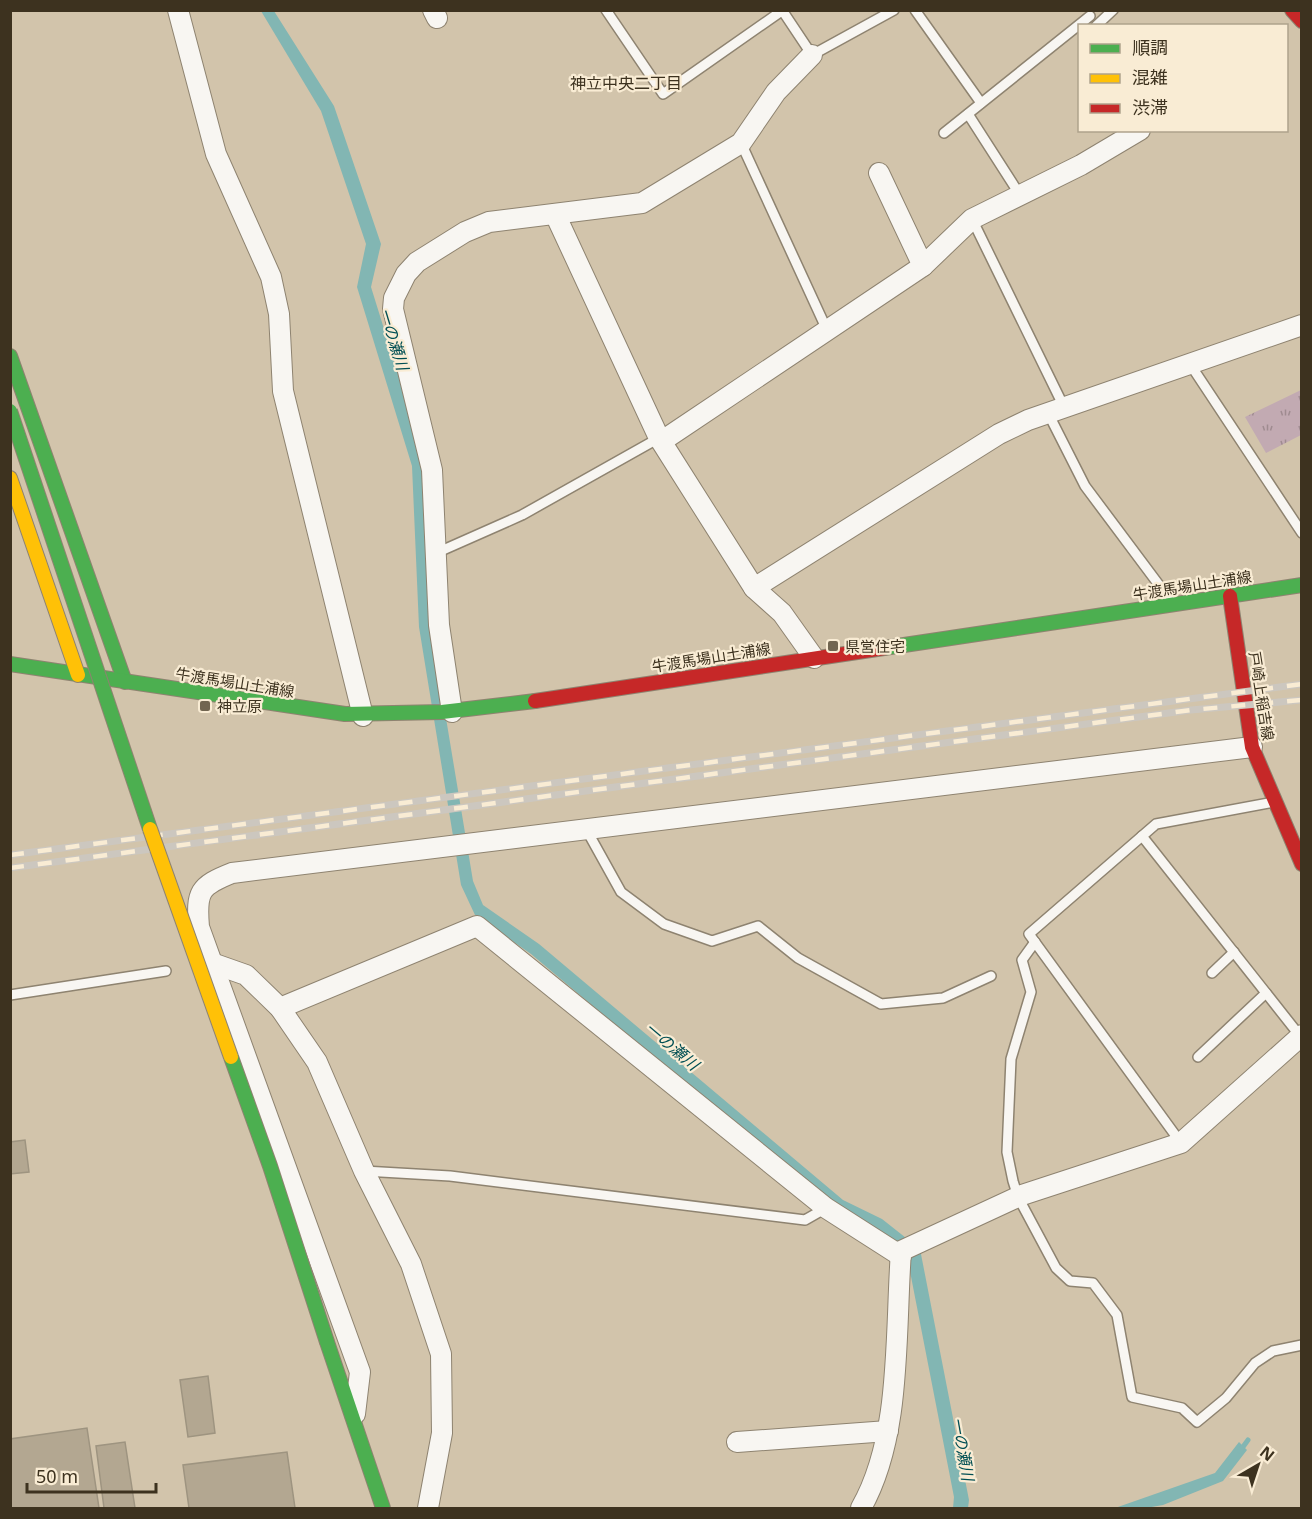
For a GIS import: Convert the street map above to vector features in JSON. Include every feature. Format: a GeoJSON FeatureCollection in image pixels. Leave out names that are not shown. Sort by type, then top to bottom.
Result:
{"type":"FeatureCollection","features":[{"type":"Feature","properties":{"kind":"main road"},"geometry":{"type":"LineString","coordinates":[[10,356],[125,682]]}},
{"type":"Feature","properties":{"kind":"main road"},"geometry":{"type":"LineString","coordinates":[[10,411],[174,900],[262,1144],[383,1509]]}},
{"type":"Feature","properties":{"kind":"main road"},"geometry":{"type":"LineString","coordinates":[[10,478],[78,675]]}},
{"type":"Feature","properties":{"kind":"main road","name":"牛渡馬場山土浦線"},"geometry":{"type":"LineString","coordinates":[[10,664],[363,716],[411,716],[452,712],[1302,585]]}},
{"type":"Feature","properties":{"kind":"main road","name":"戸崎上稲吉線"},"geometry":{"type":"LineString","coordinates":[[1230,596],[1252,747],[1275,802],[1295,833],[1302,864]]}},
{"type":"Feature","properties":{"kind":"street"},"geometry":{"type":"LineString","coordinates":[[178,10],[216,154],[271,277],[279,314],[284,391],[363,716]]}},
{"type":"Feature","properties":{"kind":"street"},"geometry":{"type":"LineString","coordinates":[[452,712],[439,625],[432,471],[393,309],[394,298],[406,274],[417,262],[465,232],[489,222],[642,204],[741,143],[776,92],[812,56]]}},
{"type":"Feature","properties":{"kind":"street"},"geometry":{"type":"LineString","coordinates":[[659,438],[668,437],[923,266],[972,219],[1136,132]]}},
{"type":"Feature","properties":{"kind":"street"},"geometry":{"type":"LineString","coordinates":[[879,173],[923,266]]}},
{"type":"Feature","properties":{"kind":"street"},"geometry":{"type":"LineString","coordinates":[[555,214],[659,438],[754,588],[782,613],[814,658]]}},
{"type":"Feature","properties":{"kind":"street"},"geometry":{"type":"LineString","coordinates":[[754,588],[999,434],[1056,410],[1302,325]]}},
{"type":"Feature","properties":{"kind":"street"},"geometry":{"type":"LineString","coordinates":[[354,1424],[360,1372],[199,927],[197,900],[208,882],[232,873],[1252,747]]}},
{"type":"Feature","properties":{"kind":"street"},"geometry":{"type":"LineString","coordinates":[[280,1008],[477,926],[826,1208],[901,1256]]}},
{"type":"Feature","properties":{"kind":"street"},"geometry":{"type":"LineString","coordinates":[[212,963],[246,975],[280,1008],[317,1062],[364,1172],[411,1264],[441,1353],[442,1433],[428,1509]]}},
{"type":"Feature","properties":{"kind":"street"},"geometry":{"type":"LineString","coordinates":[[861,1509],[870,1492],[888,1431],[901,1251],[1018,1197],[1181,1143],[1301,1035]]}},
{"type":"Feature","properties":{"kind":"street"},"geometry":{"type":"LineString","coordinates":[[737,1442],[888,1431]]}},
{"type":"Feature","properties":{"kind":"lane"},"geometry":{"type":"LineString","coordinates":[[606,10],[663,94],[782,11],[812,56],[894,10]]}},
{"type":"Feature","properties":{"kind":"lane"},"geometry":{"type":"LineString","coordinates":[[915,10],[981,103]]}},
{"type":"Feature","properties":{"kind":"lane"},"geometry":{"type":"LineString","coordinates":[[1098,24],[1113,10]]}},
{"type":"Feature","properties":{"kind":"lane"},"geometry":{"type":"LineString","coordinates":[[944,133],[1088,13]]}},
{"type":"Feature","properties":{"kind":"lane"},"geometry":{"type":"LineString","coordinates":[[968,114],[1020,195]]}},
{"type":"Feature","properties":{"kind":"lane"},"geometry":{"type":"LineString","coordinates":[[741,143],[827,330]]}},
{"type":"Feature","properties":{"kind":"lane"},"geometry":{"type":"LineString","coordinates":[[972,219],[1056,410],[1085,486],[1174,604]]}},
{"type":"Feature","properties":{"kind":"lane"},"geometry":{"type":"LineString","coordinates":[[1190,364],[1302,533]]}},
{"type":"Feature","properties":{"kind":"lane"},"geometry":{"type":"LineString","coordinates":[[434,554],[522,515],[659,438]]}},
{"type":"Feature","properties":{"kind":"lane"},"geometry":{"type":"LineString","coordinates":[[1181,1143],[1029,933],[1156,824],[1275,802]]}},
{"type":"Feature","properties":{"kind":"lane"},"geometry":{"type":"LineString","coordinates":[[586,829],[621,892],[664,924],[712,941],[758,926],[798,958],[881,1004],[943,998],[991,976]]}},
{"type":"Feature","properties":{"kind":"lane"},"geometry":{"type":"LineString","coordinates":[[1142,836],[1301,1035]]}},
{"type":"Feature","properties":{"kind":"lane"},"geometry":{"type":"LineString","coordinates":[[1035,942],[1022,960],[1031,992],[1011,1059],[1007,1152],[1018,1197],[1056,1268],[1070,1281],[1093,1283],[1117,1315],[1132,1397],[1182,1408],[1197,1422],[1226,1398],[1255,1364],[1273,1351],[1302,1345]]}},
{"type":"Feature","properties":{"kind":"lane"},"geometry":{"type":"LineString","coordinates":[[1212,973],[1234,952]]}},
{"type":"Feature","properties":{"kind":"lane"},"geometry":{"type":"LineString","coordinates":[[10,995],[166,971]]}},
{"type":"Feature","properties":{"kind":"lane"},"geometry":{"type":"LineString","coordinates":[[1198,1057],[1266,993]]}},
{"type":"Feature","properties":{"kind":"lane"},"geometry":{"type":"LineString","coordinates":[[364,1172],[450,1176],[805,1221],[826,1208]]}},
{"type":"Feature","properties":{"kind":"green space"},"geometry":{"type":"Polygon","coordinates":[[[1301,390],[1301,435],[1266,453],[1245,417],[1301,390]]]}},
{"type":"Feature","properties":{"kind":"water"},"geometry":{"type":"Polygon","coordinates":[[[261,11],[274,11],[334,106],[381,244],[371,287],[426,464],[443,700],[473,881],[483,905],[539,944],[843,1200],[882,1219],[920,1249],[969,1500],[968,1508],[953,1508],[954,1497],[907,1256],[837,1211],[531,954],[475,915],[461,885],[419,627],[412,466],[357,287],[366,244],[321,111],[261,11]]]}},
{"type":"Feature","properties":{"kind":"water"},"geometry":{"type":"Polygon","coordinates":[[[1239,1442],[1247,1450],[1223,1481],[1163,1505],[1146,1508],[1115,1508],[1215,1473],[1239,1442]]]}},
{"type":"Feature","properties":{"kind":"building"},"geometry":{"type":"Polygon","coordinates":[[[25,1140],[29,1172],[10,1174],[10,1142],[25,1140]]]}},
{"type":"Feature","properties":{"kind":"building"},"geometry":{"type":"Polygon","coordinates":[[[208,1376],[215,1433],[188,1437],[180,1380],[208,1376]]]}},
{"type":"Feature","properties":{"kind":"building"},"geometry":{"type":"Polygon","coordinates":[[[87,1428],[99,1508],[10,1508],[10,1439],[87,1428]]]}},
{"type":"Feature","properties":{"kind":"building"},"geometry":{"type":"Polygon","coordinates":[[[125,1442],[135,1508],[104,1508],[96,1446],[125,1442]]]}},
{"type":"Feature","properties":{"kind":"building"},"geometry":{"type":"Polygon","coordinates":[[[287,1452],[295,1508],[189,1508],[183,1465],[287,1452]]]}},
{"type":"Feature","properties":{"kind":"waterway"},"geometry":{"type":"LineString","coordinates":[[1240,1451],[1248,1440]]}},
{"type":"Feature","properties":{"kind":"railway"},"geometry":{"type":"LineString","coordinates":[[10,855],[1302,684]]}},
{"type":"Feature","properties":{"kind":"railway"},"geometry":{"type":"LineString","coordinates":[[10,868],[1191,710],[1302,700]]}},
{"type":"Feature","properties":{"kind":"traffic: fast"},"geometry":{"type":"LineString","coordinates":[[10,356],[125,682]]}},
{"type":"Feature","properties":{"kind":"traffic: fast"},"geometry":{"type":"LineString","coordinates":[[10,411],[150,829]]}},
{"type":"Feature","properties":{"kind":"traffic: fast"},"geometry":{"type":"LineString","coordinates":[[884,648],[1302,585]]}},
{"type":"Feature","properties":{"kind":"traffic: fast"},"geometry":{"type":"LineString","coordinates":[[10,664],[345,714],[442,712],[535,701]]}},
{"type":"Feature","properties":{"kind":"traffic: fast"},"geometry":{"type":"LineString","coordinates":[[231,1057],[270,1166],[327,1342]]}},
{"type":"Feature","properties":{"kind":"traffic: fast"},"geometry":{"type":"LineString","coordinates":[[327,1342],[383,1508]]}},
{"type":"Feature","properties":{"kind":"traffic: slow"},"geometry":{"type":"LineString","coordinates":[[10,478],[78,675]]}},
{"type":"Feature","properties":{"kind":"traffic: slow"},"geometry":{"type":"LineString","coordinates":[[150,829],[231,1057]]}},
{"type":"Feature","properties":{"kind":"traffic: jam"},"geometry":{"type":"LineString","coordinates":[[1292,10],[1302,21]]}},
{"type":"Feature","properties":{"kind":"traffic: jam"},"geometry":{"type":"LineString","coordinates":[[1230,596],[1252,747],[1302,864]]}},
{"type":"Feature","properties":{"kind":"traffic: jam"},"geometry":{"type":"LineString","coordinates":[[535,701],[884,648]]}},
{"type":"Feature","properties":{"kind":"place","name":"県営住宅"},"geometry":{"type":"Point","coordinates":[833,646]}},
{"type":"Feature","properties":{"kind":"place","name":"神立原"},"geometry":{"type":"Point","coordinates":[205,706]}},
{"type":"Feature","properties":{"kind":"district","name":"神立中央二丁目"},"geometry":{"type":"Point","coordinates":[626,83]}},
{"type":"Feature","properties":{"kind":"water label","name":"一の瀬川"},"geometry":{"type":"Point","coordinates":[394,339]}},
{"type":"Feature","properties":{"kind":"water label","name":"一の瀬川"},"geometry":{"type":"Point","coordinates":[672,1046]}},
{"type":"Feature","properties":{"kind":"water label","name":"一の瀬川"},"geometry":{"type":"Point","coordinates":[963,1449]}}]}
